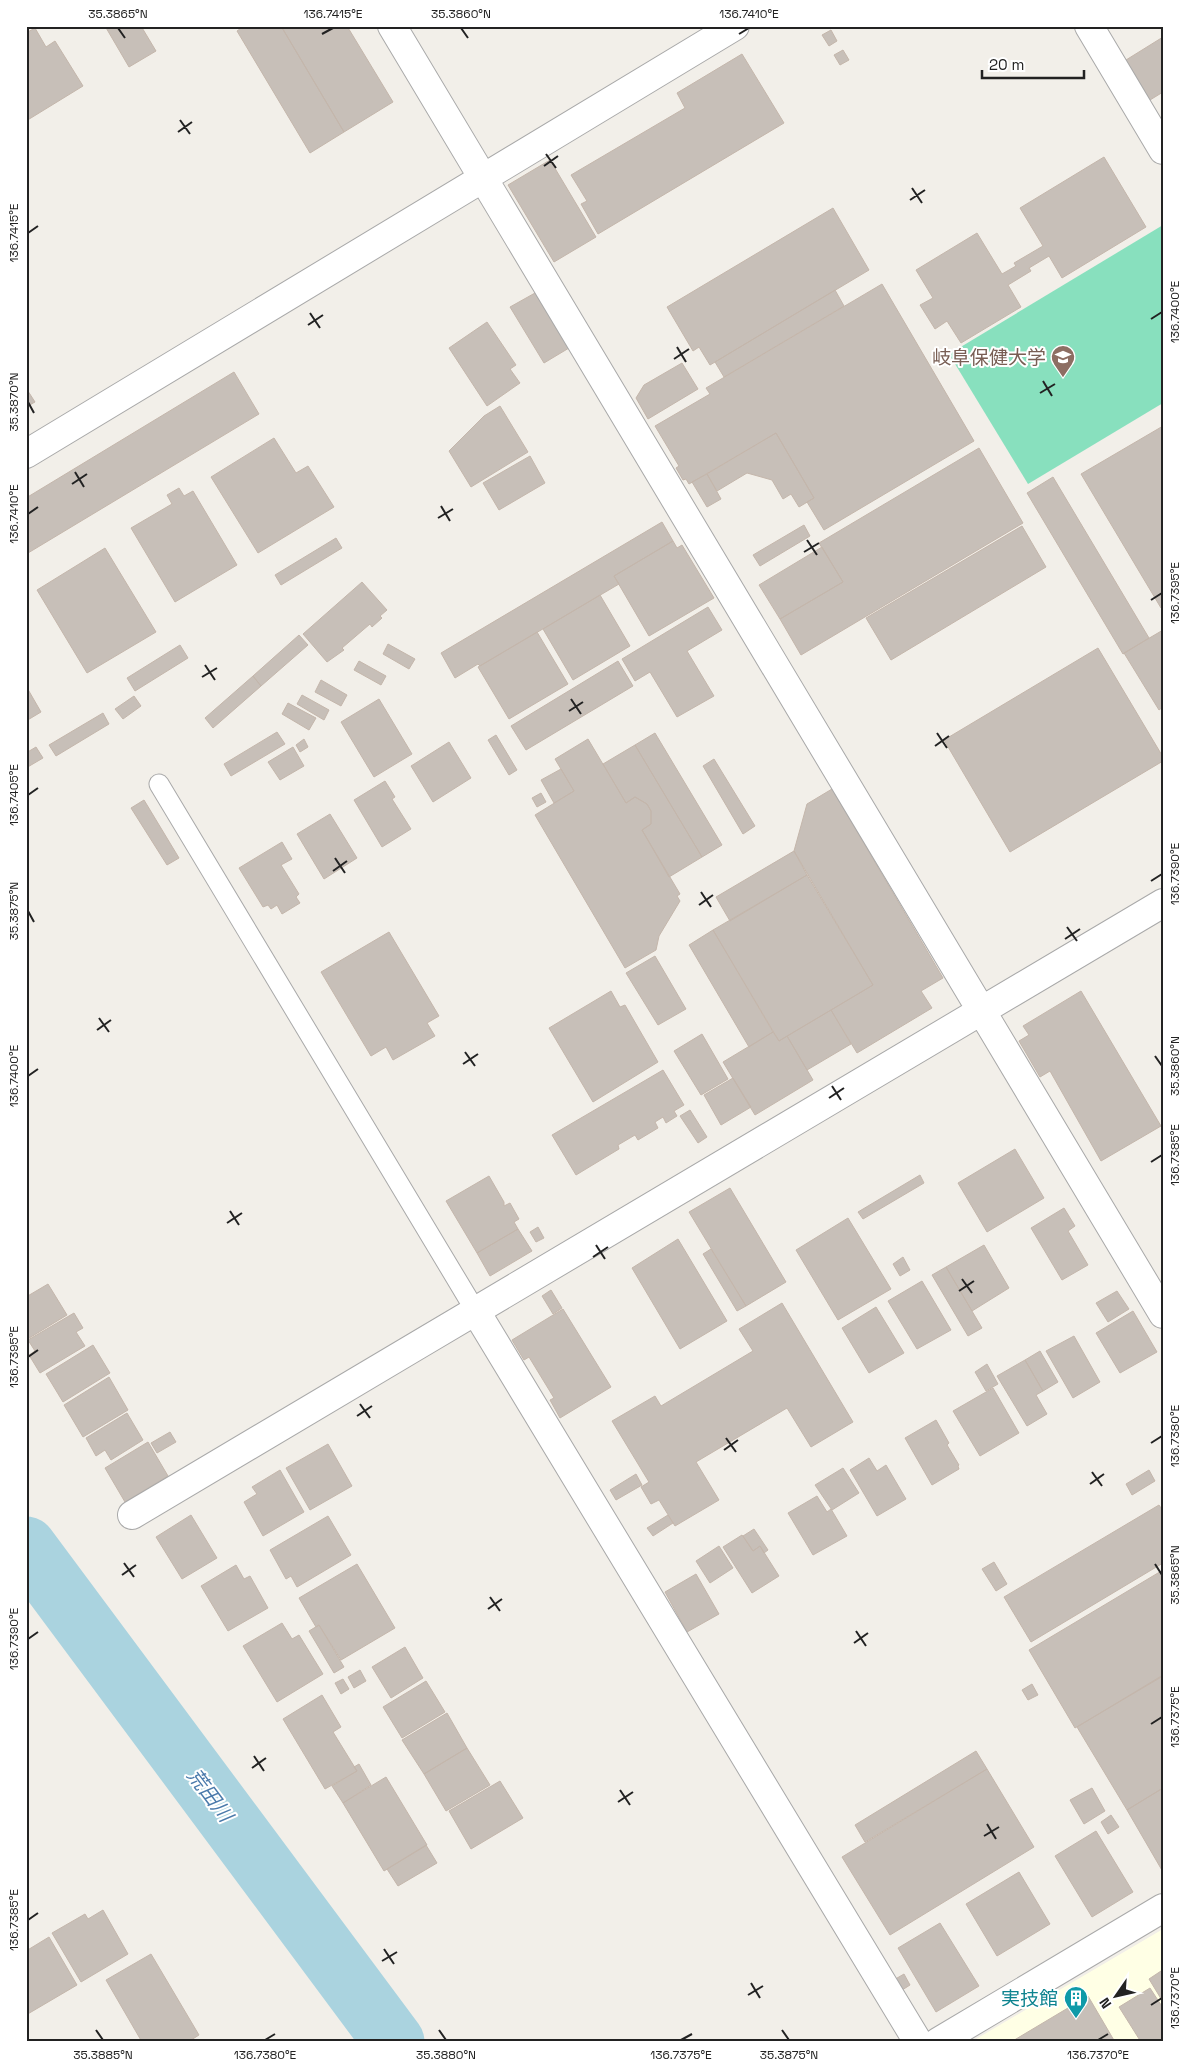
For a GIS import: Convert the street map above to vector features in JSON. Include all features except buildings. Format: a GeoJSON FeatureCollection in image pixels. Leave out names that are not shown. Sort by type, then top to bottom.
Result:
{"type":"FeatureCollection","features":[{"type":"Feature","properties":{"kind":"street"},"geometry":{"type":"LineString","coordinates":[[392,26],[1163,1314]]}},
{"type":"Feature","properties":{"kind":"street"},"geometry":{"type":"LineString","coordinates":[[26,454],[735,26]]}},
{"type":"Feature","properties":{"kind":"street"},"geometry":{"type":"LineString","coordinates":[[1089,26],[1163,150]]}},
{"type":"Feature","properties":{"kind":"street"},"geometry":{"type":"LineString","coordinates":[[132,1515],[1163,903]]}},
{"type":"Feature","properties":{"kind":"street"},"geometry":{"type":"LineString","coordinates":[[475,1310],[918,2042]]}},
{"type":"Feature","properties":{"kind":"street"},"geometry":{"type":"LineString","coordinates":[[938,2042],[1163,1908]]}},
{"type":"Feature","properties":{"kind":"lane"},"geometry":{"type":"LineString","coordinates":[[159,784],[475,1310]]}},
{"type":"Feature","properties":{"kind":"shaded area"},"geometry":{"type":"Polygon","coordinates":[[[1163,1929],[1163,2042],[971,2042],[1163,1929]]]}},
{"type":"Feature","properties":{"kind":"green space","name":"岐阜保健大学"},"geometry":{"type":"Polygon","coordinates":[[[1163,225],[1163,403],[1028,484],[949,354],[1163,225]]]}},
{"type":"Feature","properties":{"kind":"waterway","name":"荒田川"},"geometry":{"type":"LineString","coordinates":[[26,1547],[394,2042]]}},
{"type":"Feature","properties":{"kind":"place","name":"岐阜保健大学"},"geometry":{"type":"Point","coordinates":[1063,378]}},
{"type":"Feature","properties":{"kind":"place","name":"実技館"},"geometry":{"type":"Point","coordinates":[1076,2019]}}]}
